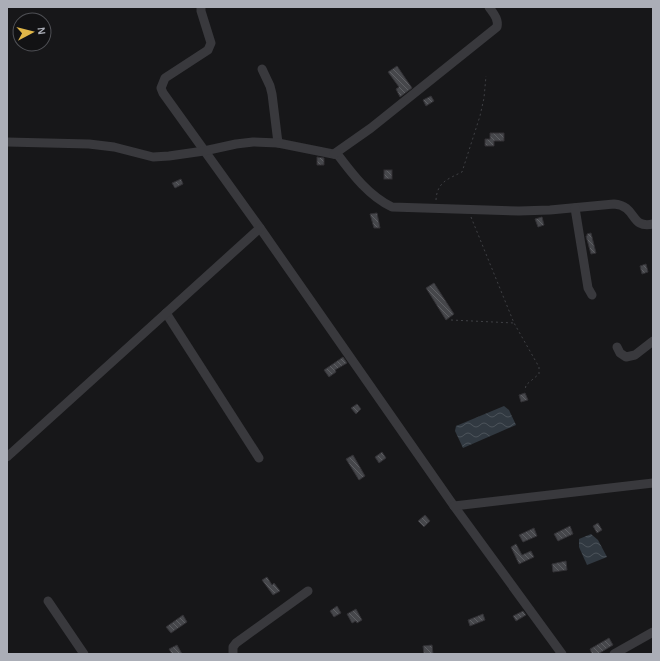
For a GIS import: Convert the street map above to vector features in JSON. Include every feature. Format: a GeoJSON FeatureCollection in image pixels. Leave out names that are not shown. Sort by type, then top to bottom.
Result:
{"type":"FeatureCollection","features":[{"type":"Feature","properties":{"kind":"street"},"geometry":{"type":"LineString","coordinates":[[201,7],[211,43],[210,47],[208,50],[165,78],[161,88],[454,506],[562,654]]}},
{"type":"Feature","properties":{"kind":"street"},"geometry":{"type":"LineString","coordinates":[[334,154],[371,128],[498,27],[496,16],[489,7]]}},
{"type":"Feature","properties":{"kind":"street"},"geometry":{"type":"LineString","coordinates":[[262,69],[272,94],[278,143]]}},
{"type":"Feature","properties":{"kind":"street"},"geometry":{"type":"LineString","coordinates":[[7,142],[89,144],[114,147],[153,157],[208,157],[236,144],[253,142],[278,143],[338,155],[355,177],[383,202],[392,207],[519,211],[614,204],[626,207],[641,224],[653,224]]}},
{"type":"Feature","properties":{"kind":"street"},"geometry":{"type":"LineString","coordinates":[[574,208],[588,288],[592,295]]}},
{"type":"Feature","properties":{"kind":"street"},"geometry":{"type":"LineString","coordinates":[[7,457],[260,228]]}},
{"type":"Feature","properties":{"kind":"street"},"geometry":{"type":"LineString","coordinates":[[166,313],[259,458]]}},
{"type":"Feature","properties":{"kind":"street"},"geometry":{"type":"LineString","coordinates":[[617,348],[620,353],[626,357],[634,355],[653,341]]}},
{"type":"Feature","properties":{"kind":"street"},"geometry":{"type":"LineString","coordinates":[[454,506],[653,483]]}},
{"type":"Feature","properties":{"kind":"street"},"geometry":{"type":"LineString","coordinates":[[234,654],[233,648],[236,643],[308,591]]}},
{"type":"Feature","properties":{"kind":"street"},"geometry":{"type":"LineString","coordinates":[[48,601],[84,654]]}},
{"type":"Feature","properties":{"kind":"street"},"geometry":{"type":"LineString","coordinates":[[614,654],[653,632]]}},
{"type":"Feature","properties":{"kind":"path"},"geometry":{"type":"LineString","coordinates":[[436,209],[437,193],[442,182],[462,172],[481,110],[484,98],[486,76]]}},
{"type":"Feature","properties":{"kind":"path"},"geometry":{"type":"LineString","coordinates":[[468,210],[514,323],[539,367],[539,374],[526,385],[525,391]]}},
{"type":"Feature","properties":{"kind":"path"},"geometry":{"type":"LineString","coordinates":[[451,320],[514,323]]}},
{"type":"Feature","properties":{"kind":"water"},"geometry":{"type":"Polygon","coordinates":[[[504,406],[509,410],[516,425],[463,448],[455,431],[456,426],[504,406]]]}},
{"type":"Feature","properties":{"kind":"water"},"geometry":{"type":"Polygon","coordinates":[[[591,534],[598,540],[607,557],[587,565],[579,547],[579,539],[591,534]]]}},
{"type":"Feature","properties":{"kind":"building"},"geometry":{"type":"Polygon","coordinates":[[[397,66],[412,88],[400,97],[396,89],[399,87],[388,72],[397,66]]]}},
{"type":"Feature","properties":{"kind":"building"},"geometry":{"type":"Polygon","coordinates":[[[431,96],[434,101],[426,106],[423,100],[431,96]]]}},
{"type":"Feature","properties":{"kind":"building"},"geometry":{"type":"Polygon","coordinates":[[[490,133],[504,133],[504,141],[494,141],[494,146],[485,146],[485,139],[490,139],[490,133]]]}},
{"type":"Feature","properties":{"kind":"building"},"geometry":{"type":"Polygon","coordinates":[[[317,157],[324,158],[324,165],[317,165],[317,157]]]}},
{"type":"Feature","properties":{"kind":"building"},"geometry":{"type":"Polygon","coordinates":[[[384,170],[392,170],[392,179],[384,179],[384,170]]]}},
{"type":"Feature","properties":{"kind":"building"},"geometry":{"type":"Polygon","coordinates":[[[181,179],[183,184],[175,188],[172,183],[181,179]]]}},
{"type":"Feature","properties":{"kind":"building"},"geometry":{"type":"Polygon","coordinates":[[[377,213],[380,228],[374,228],[370,214],[377,213]]]}},
{"type":"Feature","properties":{"kind":"building"},"geometry":{"type":"Polygon","coordinates":[[[542,217],[544,225],[538,227],[535,219],[542,217]]]}},
{"type":"Feature","properties":{"kind":"building"},"geometry":{"type":"Polygon","coordinates":[[[591,233],[596,253],[591,254],[586,236],[587,234],[591,233]]]}},
{"type":"Feature","properties":{"kind":"building"},"geometry":{"type":"Polygon","coordinates":[[[646,264],[648,272],[642,274],[640,266],[646,264]]]}},
{"type":"Feature","properties":{"kind":"building"},"geometry":{"type":"Polygon","coordinates":[[[434,283],[454,314],[446,320],[426,288],[434,283]]]}},
{"type":"Feature","properties":{"kind":"building"},"geometry":{"type":"Polygon","coordinates":[[[343,357],[347,363],[335,370],[336,372],[329,377],[324,370],[343,357]]]}},
{"type":"Feature","properties":{"kind":"building"},"geometry":{"type":"Polygon","coordinates":[[[525,393],[528,400],[521,402],[519,395],[525,393]]]}},
{"type":"Feature","properties":{"kind":"building"},"geometry":{"type":"Polygon","coordinates":[[[357,404],[361,409],[356,414],[351,408],[357,404]]]}},
{"type":"Feature","properties":{"kind":"building"},"geometry":{"type":"Polygon","coordinates":[[[382,452],[386,458],[379,463],[375,457],[382,452]]]}},
{"type":"Feature","properties":{"kind":"building"},"geometry":{"type":"Polygon","coordinates":[[[353,455],[365,476],[359,480],[346,459],[353,455]]]}},
{"type":"Feature","properties":{"kind":"building"},"geometry":{"type":"Polygon","coordinates":[[[425,515],[430,521],[424,527],[418,521],[425,515]]]}},
{"type":"Feature","properties":{"kind":"building"},"geometry":{"type":"Polygon","coordinates":[[[598,523],[602,530],[597,533],[593,526],[598,523]]]}},
{"type":"Feature","properties":{"kind":"building"},"geometry":{"type":"Polygon","coordinates":[[[570,526],[573,534],[558,541],[554,534],[570,526]]]}},
{"type":"Feature","properties":{"kind":"building"},"geometry":{"type":"Polygon","coordinates":[[[534,528],[537,536],[523,542],[519,535],[534,528]]]}},
{"type":"Feature","properties":{"kind":"building"},"geometry":{"type":"Polygon","coordinates":[[[516,544],[522,555],[531,551],[534,557],[519,564],[511,547],[516,544]]]}},
{"type":"Feature","properties":{"kind":"building"},"geometry":{"type":"Polygon","coordinates":[[[566,561],[567,570],[553,572],[552,564],[566,561]]]}},
{"type":"Feature","properties":{"kind":"building"},"geometry":{"type":"Polygon","coordinates":[[[267,577],[272,585],[274,583],[280,591],[273,595],[262,580],[267,577]]]}},
{"type":"Feature","properties":{"kind":"building"},"geometry":{"type":"Polygon","coordinates":[[[337,606],[341,613],[334,617],[330,611],[337,606]]]}},
{"type":"Feature","properties":{"kind":"building"},"geometry":{"type":"Polygon","coordinates":[[[356,609],[362,620],[357,623],[356,621],[352,623],[347,614],[356,609]]]}},
{"type":"Feature","properties":{"kind":"building"},"geometry":{"type":"Polygon","coordinates":[[[523,611],[526,615],[516,621],[513,616],[523,611]]]}},
{"type":"Feature","properties":{"kind":"building"},"geometry":{"type":"Polygon","coordinates":[[[483,614],[485,620],[470,626],[468,620],[483,614]]]}},
{"type":"Feature","properties":{"kind":"building"},"geometry":{"type":"Polygon","coordinates":[[[183,615],[187,622],[171,633],[166,627],[183,615]]]}},
{"type":"Feature","properties":{"kind":"building"},"geometry":{"type":"Polygon","coordinates":[[[609,638],[613,645],[598,654],[592,654],[590,649],[609,638]]]}},
{"type":"Feature","properties":{"kind":"building"},"geometry":{"type":"Polygon","coordinates":[[[177,645],[182,654],[172,654],[169,649],[177,645]]]}},
{"type":"Feature","properties":{"kind":"building"},"geometry":{"type":"Polygon","coordinates":[[[432,645],[433,654],[424,654],[423,646],[432,645]]]}}]}
